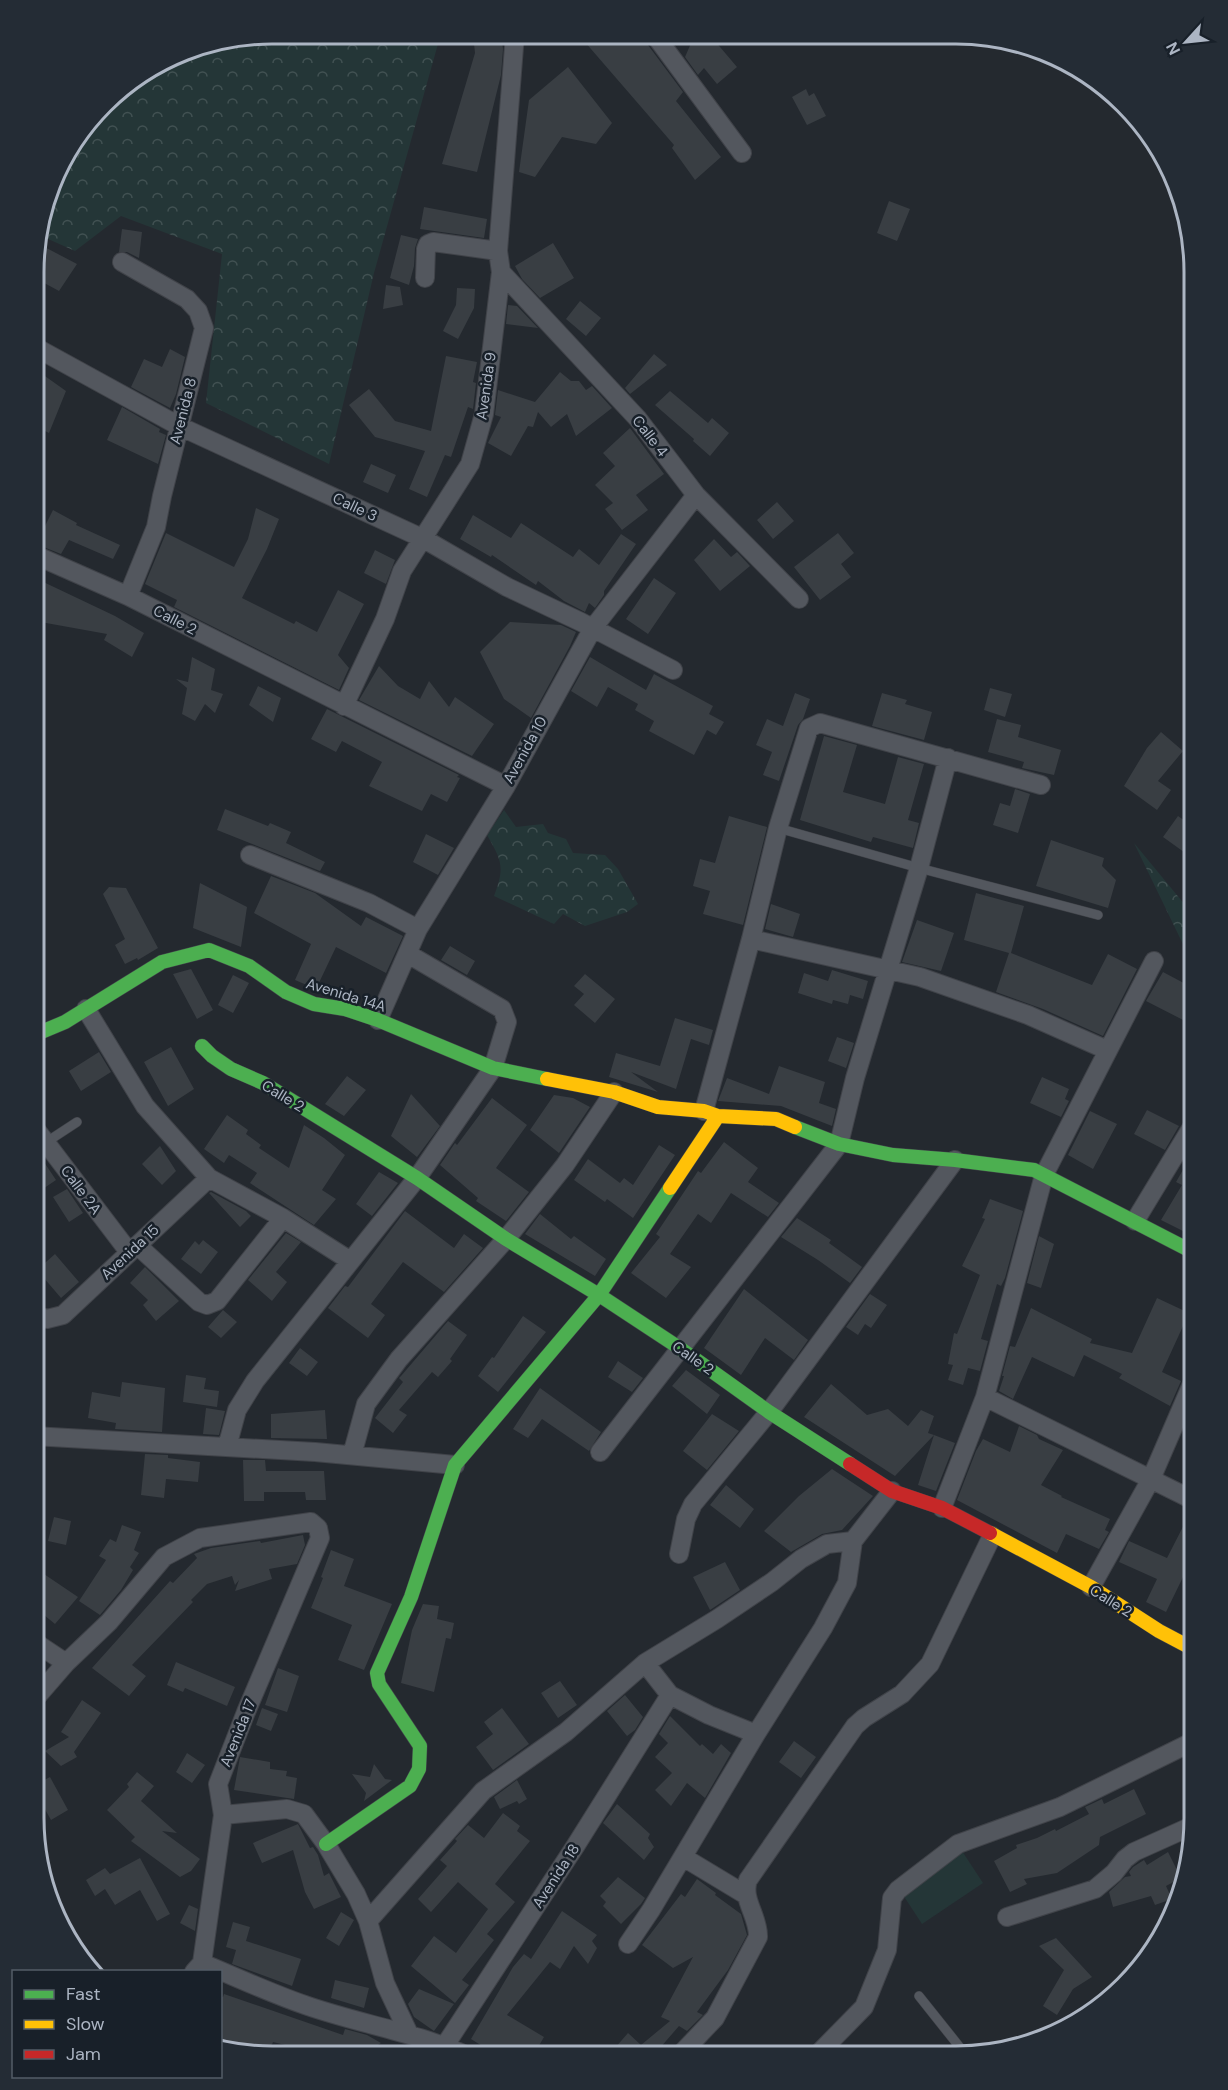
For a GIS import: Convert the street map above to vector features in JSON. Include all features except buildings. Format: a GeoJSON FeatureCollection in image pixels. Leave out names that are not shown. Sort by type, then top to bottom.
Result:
{"type":"FeatureCollection","features":[{"type":"Feature","properties":{"kind":"street","name":"Avenida 9"},"geometry":{"type":"LineString","coordinates":[[345,706],[385,619],[402,571],[470,464],[484,414],[501,272],[498,251],[514,44]]}},
{"type":"Feature","properties":{"kind":"street"},"geometry":{"type":"LineString","coordinates":[[661,44],[742,153]]}},
{"type":"Feature","properties":{"kind":"street"},"geometry":{"type":"LineString","coordinates":[[425,278],[426,249],[428,244],[433,242],[498,251]]}},
{"type":"Feature","properties":{"kind":"street","name":"Avenida 8"},"geometry":{"type":"LineString","coordinates":[[122,262],[187,299],[198,311],[204,328],[156,527],[128,596]]}},
{"type":"Feature","properties":{"kind":"street","name":"Calle 4"},"geometry":{"type":"LineString","coordinates":[[501,272],[638,419],[696,495],[799,599]]}},
{"type":"Feature","properties":{"kind":"street","name":"Calle 3"},"geometry":{"type":"LineString","coordinates":[[44,352],[180,426],[424,538],[507,587],[673,669]]}},
{"type":"Feature","properties":{"kind":"street","name":"Avenida 10"},"geometry":{"type":"LineString","coordinates":[[378,1020],[418,929],[506,786],[593,628],[696,495]]}},
{"type":"Feature","properties":{"kind":"street","name":"Calle 2"},"geometry":{"type":"LineString","coordinates":[[44,559],[128,596],[506,786]]}},
{"type":"Feature","properties":{"kind":"street"},"geometry":{"type":"LineString","coordinates":[[326,1844],[410,1786],[419,1769],[420,1746],[380,1684],[377,1673],[411,1597],[455,1465],[598,1295],[711,1113],[778,828],[809,728],[820,723],[1041,785]]}},
{"type":"Feature","properties":{"kind":"street"},"geometry":{"type":"LineString","coordinates":[[600,1452],[839,1144],[855,1078],[919,868],[948,758]]}},
{"type":"Feature","properties":{"kind":"street"},"geometry":{"type":"LineString","coordinates":[[250,855],[369,903],[418,929]]}},
{"type":"Feature","properties":{"kind":"street"},"geometry":{"type":"LineString","coordinates":[[751,939],[920,977],[1017,1011],[1107,1050]]}},
{"type":"Feature","properties":{"kind":"street","name":"Avenida 14A"},"geometry":{"type":"LineString","coordinates":[[44,1031],[65,1022],[162,962],[209,951],[249,966],[286,992],[314,1004],[345,1009],[378,1020],[493,1068],[614,1092],[658,1107],[776,1119],[839,1144],[893,1155],[1034,1170],[1184,1246]]}},
{"type":"Feature","properties":{"kind":"street"},"geometry":{"type":"LineString","coordinates":[[227,1447],[237,1410],[255,1381],[349,1260],[417,1178],[493,1068],[507,1022],[502,1009],[408,954]]}},
{"type":"Feature","properties":{"kind":"street"},"geometry":{"type":"LineString","coordinates":[[942,1509],[985,1397],[1044,1175],[1154,961]]}},
{"type":"Feature","properties":{"kind":"street"},"geometry":{"type":"LineString","coordinates":[[86,1009],[145,1106],[209,1178],[283,1218],[349,1260]]}},
{"type":"Feature","properties":{"kind":"street","name":"Calle 2"},"geometry":{"type":"LineString","coordinates":[[202,1046],[212,1056],[231,1068],[264,1083],[417,1178],[506,1239],[681,1349],[769,1412],[892,1491],[942,1509],[1091,1587],[1184,1645]]}},
{"type":"Feature","properties":{"kind":"street"},"geometry":{"type":"LineString","coordinates":[[352,1455],[366,1404],[399,1359],[506,1239],[565,1165],[614,1092]]}},
{"type":"Feature","properties":{"kind":"street"},"geometry":{"type":"LineString","coordinates":[[1135,1221],[1184,1140]]}},
{"type":"Feature","properties":{"kind":"street","name":"Calle 2A"},"geometry":{"type":"LineString","coordinates":[[45,1143],[133,1248],[199,1302],[207,1305],[217,1301],[283,1218]]}},
{"type":"Feature","properties":{"kind":"street"},"geometry":{"type":"LineString","coordinates":[[679,1554],[686,1519],[693,1504],[769,1412],[956,1160]]}},
{"type":"Feature","properties":{"kind":"street","name":"Avenida 15"},"geometry":{"type":"LineString","coordinates":[[44,1317],[63,1315],[209,1178]]}},
{"type":"Feature","properties":{"kind":"street"},"geometry":{"type":"LineString","coordinates":[[985,1397],[1184,1496]]}},
{"type":"Feature","properties":{"kind":"street"},"geometry":{"type":"LineString","coordinates":[[1091,1587],[1151,1479],[1184,1402]]}},
{"type":"Feature","properties":{"kind":"street"},"geometry":{"type":"LineString","coordinates":[[44,1437],[352,1455],[455,1465]]}},
{"type":"Feature","properties":{"kind":"street"},"geometry":{"type":"LineString","coordinates":[[628,1944],[823,1628],[847,1583],[853,1541],[892,1491]]}},
{"type":"Feature","properties":{"kind":"street","name":"Avenida 17"},"geometry":{"type":"LineString","coordinates":[[66,1663],[109,1622],[164,1557],[200,1538],[311,1522],[318,1528],[320,1539],[246,1712],[218,1784],[223,1815],[198,1967]]}},
{"type":"Feature","properties":{"kind":"street"},"geometry":{"type":"LineString","coordinates":[[688,2046],[715,2018],[758,1937],[759,1928],[746,1895],[748,1880],[855,1726],[903,1694],[930,1664],[992,1536]]}},
{"type":"Feature","properties":{"kind":"street"},"geometry":{"type":"LineString","coordinates":[[368,1921],[483,1791],[566,1732],[645,1663],[717,1619],[818,1549],[827,1544],[853,1541]]}},
{"type":"Feature","properties":{"kind":"street"},"geometry":{"type":"LineString","coordinates":[[44,1648],[66,1663],[44,1688]]}},
{"type":"Feature","properties":{"kind":"street"},"geometry":{"type":"LineString","coordinates":[[645,1663],[670,1695],[709,1715],[756,1734]]}},
{"type":"Feature","properties":{"kind":"street","name":"Avenida 18"},"geometry":{"type":"LineString","coordinates":[[444,2046],[576,1845],[670,1695]]}},
{"type":"Feature","properties":{"kind":"street"},"geometry":{"type":"LineString","coordinates":[[826,2046],[864,2007],[887,1950],[892,1898],[898,1890],[958,1844],[1060,1807],[1184,1747]]}},
{"type":"Feature","properties":{"kind":"street"},"geometry":{"type":"LineString","coordinates":[[223,1815],[287,1809],[304,1814],[326,1844],[356,1894],[368,1921],[385,1983],[409,2034]]}},
{"type":"Feature","properties":{"kind":"street"},"geometry":{"type":"LineString","coordinates":[[1007,1917],[1095,1889],[1134,1852],[1184,1830]]}},
{"type":"Feature","properties":{"kind":"street"},"geometry":{"type":"LineString","coordinates":[[683,1857],[746,1895]]}},
{"type":"Feature","properties":{"kind":"street"},"geometry":{"type":"LineString","coordinates":[[222,1976],[305,2006],[409,2034],[433,2046]]}},
{"type":"Feature","properties":{"kind":"lane"},"geometry":{"type":"LineString","coordinates":[[778,828],[1098,915]]}},
{"type":"Feature","properties":{"kind":"lane"},"geometry":{"type":"LineString","coordinates":[[45,1143],[76,1122]]}},
{"type":"Feature","properties":{"kind":"lane"},"geometry":{"type":"LineString","coordinates":[[919,1996],[959,2046]]}},
{"type":"Feature","properties":{"kind":"green space"},"geometry":{"type":"Polygon","coordinates":[[[438,44],[374,273],[329,464],[206,403],[222,254],[121,216],[75,251],[46,238],[51,213],[67,171],[82,145],[110,110],[158,74],[198,56],[242,45],[438,44]]]}},
{"type":"Feature","properties":{"kind":"green space"},"geometry":{"type":"Polygon","coordinates":[[[504,810],[516,827],[543,824],[548,833],[566,839],[573,853],[605,855],[618,869],[638,904],[627,912],[585,926],[563,914],[554,924],[494,896],[501,871],[499,858],[487,835],[504,810]]]}},
{"type":"Feature","properties":{"kind":"green space"},"geometry":{"type":"Polygon","coordinates":[[[1134,843],[1184,904],[1184,946],[1134,843]]]}},
{"type":"Feature","properties":{"kind":"green space"},"geometry":{"type":"Polygon","coordinates":[[[962,1851],[983,1883],[922,1924],[901,1892],[962,1851]]]}},
{"type":"Feature","properties":{"kind":"traffic: fast"},"geometry":{"type":"LineString","coordinates":[[44,1031],[65,1022],[162,962],[209,950],[249,966],[286,992],[314,1004],[345,1009],[378,1020],[493,1068],[547,1079]]}},
{"type":"Feature","properties":{"kind":"traffic: fast"},"geometry":{"type":"LineString","coordinates":[[202,1046],[231,1069],[263,1083],[417,1178],[506,1239],[599,1295],[681,1349],[769,1412],[850,1464]]}},
{"type":"Feature","properties":{"kind":"traffic: fast"},"geometry":{"type":"LineString","coordinates":[[795,1127],[839,1144],[893,1155],[1034,1170],[1184,1247]]}},
{"type":"Feature","properties":{"kind":"traffic: fast"},"geometry":{"type":"LineString","coordinates":[[326,1844],[410,1786],[419,1769],[420,1746],[379,1684],[377,1673],[411,1597],[455,1465],[599,1295],[670,1188]]}},
{"type":"Feature","properties":{"kind":"traffic: slow"},"geometry":{"type":"LineString","coordinates":[[547,1079],[614,1092],[658,1107],[704,1111],[718,1116],[776,1119],[795,1127]]}},
{"type":"Feature","properties":{"kind":"traffic: slow"},"geometry":{"type":"LineString","coordinates":[[670,1188],[718,1116]]}},
{"type":"Feature","properties":{"kind":"traffic: slow"},"geometry":{"type":"LineString","coordinates":[[990,1533],[1091,1587],[1159,1631],[1184,1644]]}},
{"type":"Feature","properties":{"kind":"traffic: jam"},"geometry":{"type":"LineString","coordinates":[[850,1464],[892,1491],[942,1508],[990,1533]]}}]}
